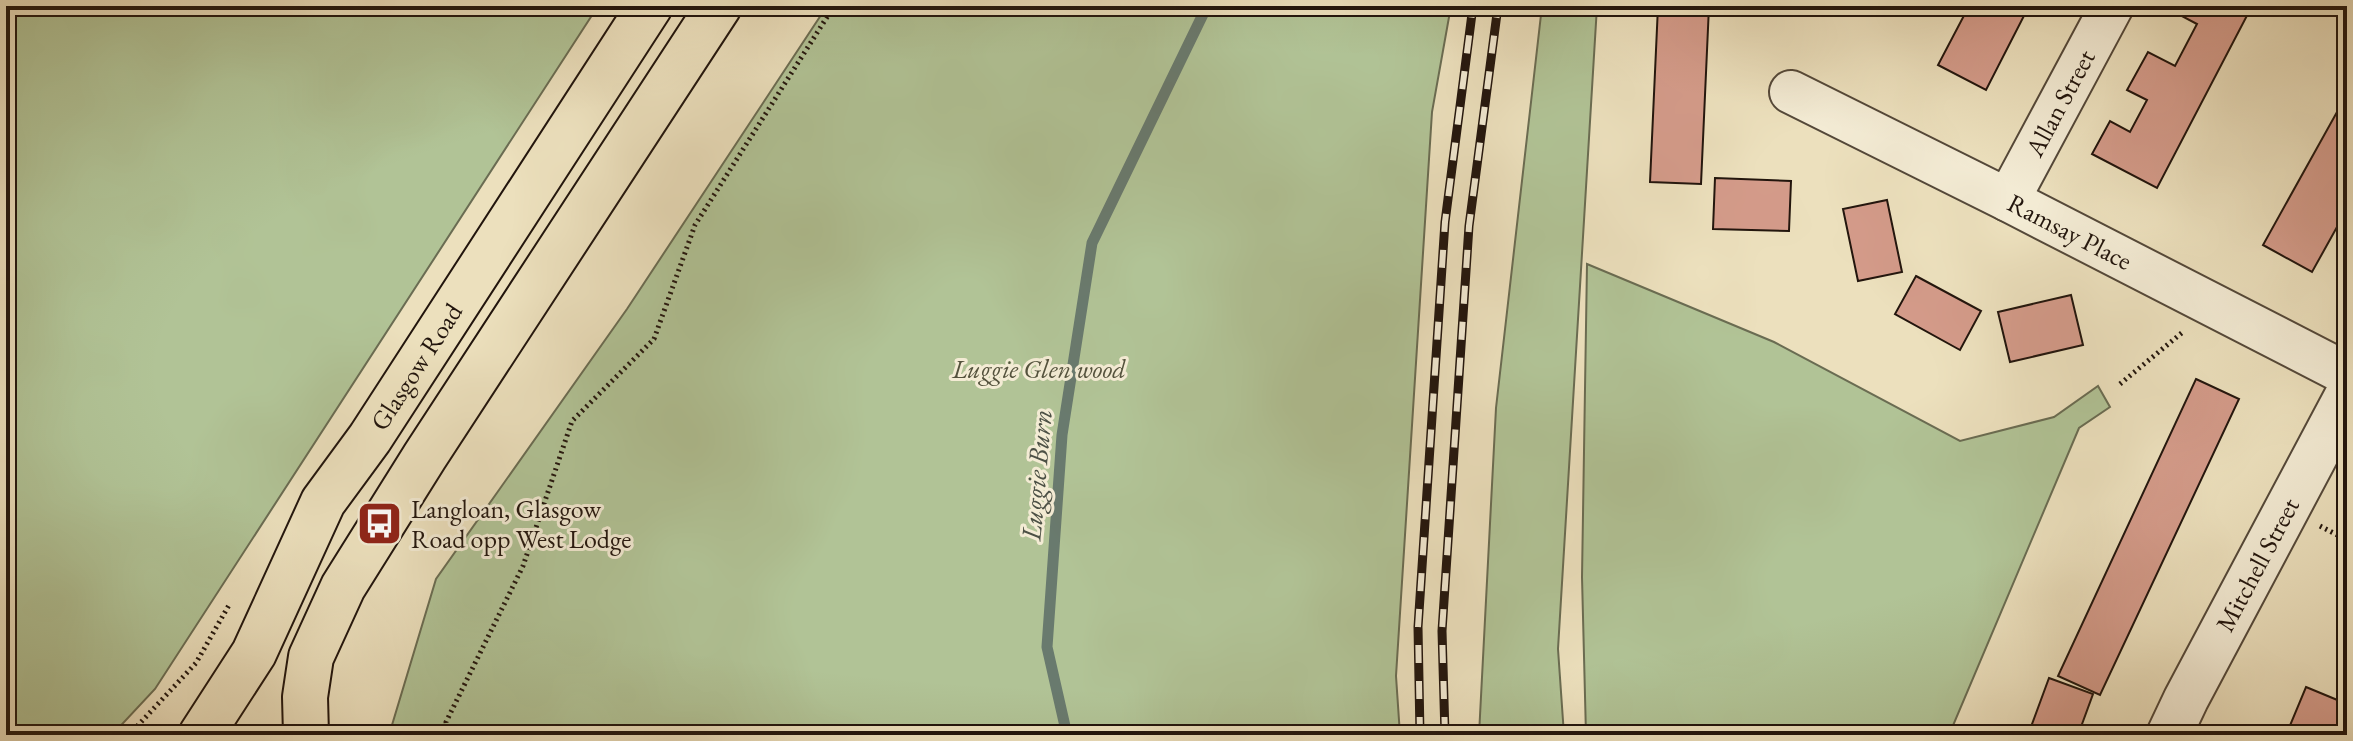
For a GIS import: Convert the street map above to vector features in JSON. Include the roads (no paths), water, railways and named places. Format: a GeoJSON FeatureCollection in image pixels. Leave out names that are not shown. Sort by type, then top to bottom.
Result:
{"type":"FeatureCollection","features":[{"type":"Feature","properties":{"kind":"main road","name":"Glasgow Road"},"geometry":{"type":"LineString","coordinates":[[201,735],[254,653],[323,502],[370,438],[650,6]]}},
{"type":"Feature","properties":{"kind":"main road"},"geometry":{"type":"LineString","coordinates":[[306,735],[305,697],[311,657],[343,587],[417,467],[719,6]]}},
{"type":"Feature","properties":{"kind":"street","name":"Allan Street"},"geometry":{"type":"LineString","coordinates":[[2008,200],[2112,6]]}},
{"type":"Feature","properties":{"kind":"street","name":"Ramsay Place"},"geometry":{"type":"LineString","coordinates":[[1791,92],[2347,374]]}},
{"type":"Feature","properties":{"kind":"street","name":"Mitchell Street"},"geometry":{"type":"LineString","coordinates":[[2169,735],[2347,396]]}},
{"type":"Feature","properties":{"kind":"waterway","name":"Luggie Burn"},"geometry":{"type":"LineString","coordinates":[[1067,735],[1047,647],[1062,435],[1092,243],[1207,6]]}},
{"type":"Feature","properties":{"kind":"railway"},"geometry":{"type":"LineString","coordinates":[[1420,735],[1418,627],[1445,222],[1473,6]]}},
{"type":"Feature","properties":{"kind":"railway"},"geometry":{"type":"LineString","coordinates":[[1445,735],[1442,631],[1469,226],[1498,6]]}},
{"type":"Feature","properties":{"kind":"place","name":"Langloan, Glasgow Road opp West Lodge"},"geometry":{"type":"Point","coordinates":[380,524]}},
{"type":"Feature","properties":{"kind":"park label","name":"Luggie Glen wood"},"geometry":{"type":"Point","coordinates":[1039,369]}}]}
